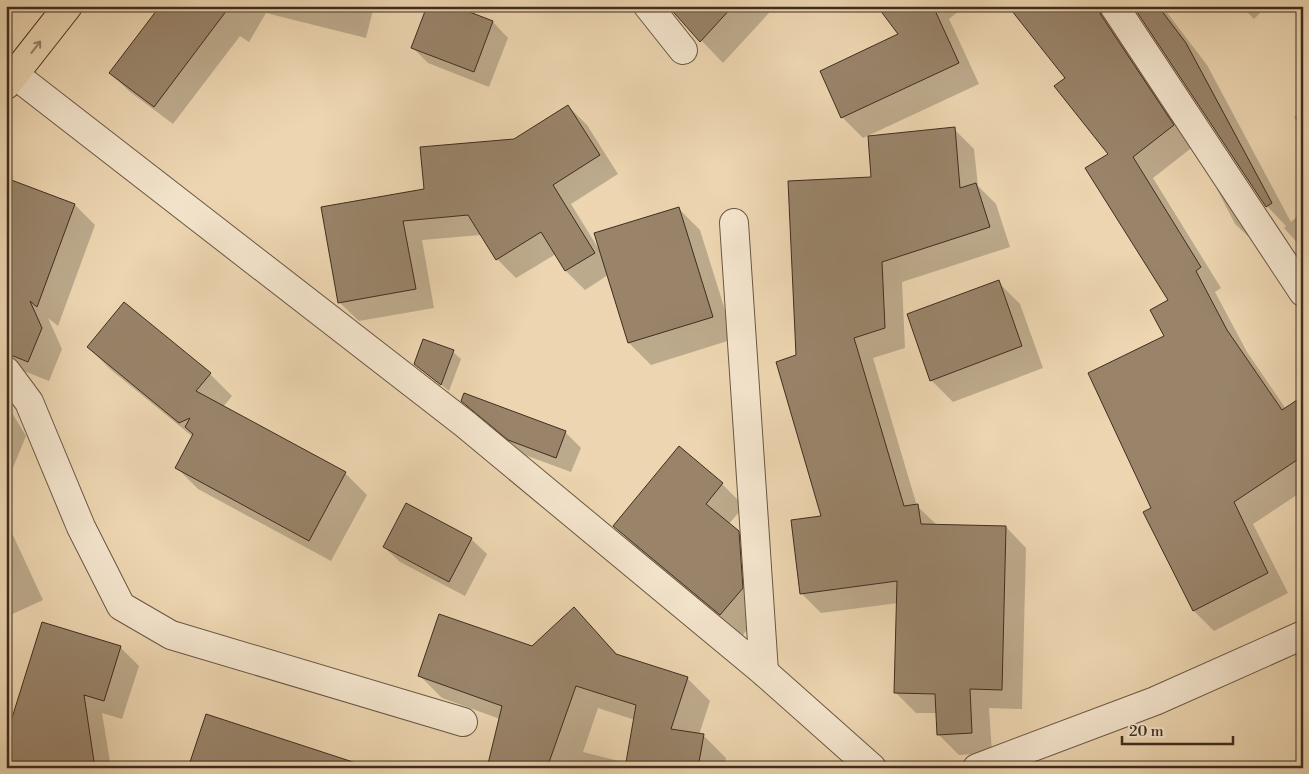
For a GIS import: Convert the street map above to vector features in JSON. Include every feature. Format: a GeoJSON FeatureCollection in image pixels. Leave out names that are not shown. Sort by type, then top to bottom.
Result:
{"type":"FeatureCollection","features":[{"type":"Feature","properties":{"kind":"highway"},"geometry":{"type":"LineString","coordinates":[[10,80],[68,6]]}},
{"type":"Feature","properties":{"kind":"street"},"geometry":{"type":"LineString","coordinates":[[648,6],[683,50]]}},
{"type":"Feature","properties":{"kind":"street"},"geometry":{"type":"LineString","coordinates":[[1114,6],[1303,292]]}},
{"type":"Feature","properties":{"kind":"street"},"geometry":{"type":"LineString","coordinates":[[10,80],[465,424],[764,672],[872,768]]}},
{"type":"Feature","properties":{"kind":"street"},"geometry":{"type":"LineString","coordinates":[[734,223],[764,672]]}},
{"type":"Feature","properties":{"kind":"street"},"geometry":{"type":"LineString","coordinates":[[6,371],[29,402],[80,527],[121,606],[171,635],[463,722]]}},
{"type":"Feature","properties":{"kind":"street"},"geometry":{"type":"LineString","coordinates":[[977,768],[1155,701],[1303,635]]}},
{"type":"Feature","properties":{"kind":"building"},"geometry":{"type":"Polygon","coordinates":[[[160,6],[230,6],[154,107],[109,73],[160,6]]]}},
{"type":"Feature","properties":{"kind":"building"},"geometry":{"type":"Polygon","coordinates":[[[427,6],[454,6],[493,21],[474,72],[411,48],[427,6]]]}},
{"type":"Feature","properties":{"kind":"building"},"geometry":{"type":"Polygon","coordinates":[[[668,6],[733,6],[700,42],[668,6]]]}},
{"type":"Feature","properties":{"kind":"building"},"geometry":{"type":"Polygon","coordinates":[[[877,6],[933,6],[959,63],[841,118],[820,71],[898,34],[877,6]]]}},
{"type":"Feature","properties":{"kind":"building"},"geometry":{"type":"Polygon","coordinates":[[[1008,6],[1098,6],[1101,15],[1174,125],[1133,157],[1201,267],[1196,271],[1227,330],[1282,410],[1303,396],[1303,456],[1234,502],[1268,573],[1193,611],[1143,512],[1151,508],[1088,373],[1164,336],[1150,310],[1168,300],[1085,168],[1108,154],[1054,86],[1065,78],[1008,6]]]}},
{"type":"Feature","properties":{"kind":"building"},"geometry":{"type":"Polygon","coordinates":[[[1133,6],[1158,6],[1186,43],[1272,203],[1266,207],[1133,6]]]}},
{"type":"Feature","properties":{"kind":"building"},"geometry":{"type":"Polygon","coordinates":[[[568,105],[600,155],[553,185],[595,253],[565,271],[541,232],[496,260],[468,215],[403,221],[416,289],[338,303],[321,207],[424,189],[420,147],[514,139],[568,105]]]}},
{"type":"Feature","properties":{"kind":"building"},"geometry":{"type":"Polygon","coordinates":[[[955,127],[960,188],[976,183],[990,227],[882,262],[885,328],[854,338],[904,506],[918,504],[921,524],[1006,526],[1002,690],[970,689],[972,733],[937,735],[935,694],[894,693],[897,581],[800,594],[791,520],[821,516],[776,362],[796,355],[788,181],[871,177],[868,136],[955,127]]]}},
{"type":"Feature","properties":{"kind":"building"},"geometry":{"type":"Polygon","coordinates":[[[6,178],[75,204],[37,307],[30,301],[42,328],[28,362],[6,353],[6,178]]]}},
{"type":"Feature","properties":{"kind":"building"},"geometry":{"type":"Polygon","coordinates":[[[679,207],[713,317],[628,343],[594,233],[679,207]]]}},
{"type":"Feature","properties":{"kind":"building"},"geometry":{"type":"Polygon","coordinates":[[[999,280],[1022,346],[930,381],[907,314],[999,280]]]}},
{"type":"Feature","properties":{"kind":"building"},"geometry":{"type":"Polygon","coordinates":[[[124,302],[211,373],[196,391],[346,472],[309,541],[175,468],[193,434],[185,427],[190,418],[179,423],[87,347],[124,302]]]}},
{"type":"Feature","properties":{"kind":"building"},"geometry":{"type":"Polygon","coordinates":[[[423,339],[454,350],[441,385],[414,364],[423,339]]]}},
{"type":"Feature","properties":{"kind":"building"},"geometry":{"type":"Polygon","coordinates":[[[464,393],[566,431],[556,458],[508,440],[461,401],[464,393]]]}},
{"type":"Feature","properties":{"kind":"building"},"geometry":{"type":"Polygon","coordinates":[[[679,446],[723,483],[706,504],[739,531],[743,588],[720,615],[613,526],[679,446]]]}},
{"type":"Feature","properties":{"kind":"building"},"geometry":{"type":"Polygon","coordinates":[[[406,503],[472,538],[449,582],[383,547],[406,503]]]}},
{"type":"Feature","properties":{"kind":"building"},"geometry":{"type":"Polygon","coordinates":[[[574,607],[616,654],[688,677],[671,729],[704,734],[698,768],[625,768],[636,705],[576,686],[547,768],[487,768],[502,706],[418,676],[439,614],[532,646],[574,607]]]}},
{"type":"Feature","properties":{"kind":"building"},"geometry":{"type":"Polygon","coordinates":[[[42,622],[121,646],[104,701],[84,695],[95,768],[8,768],[6,737],[42,622]]]}},
{"type":"Feature","properties":{"kind":"building"},"geometry":{"type":"Polygon","coordinates":[[[206,714],[353,762],[352,768],[188,768],[206,714]]]}}]}
